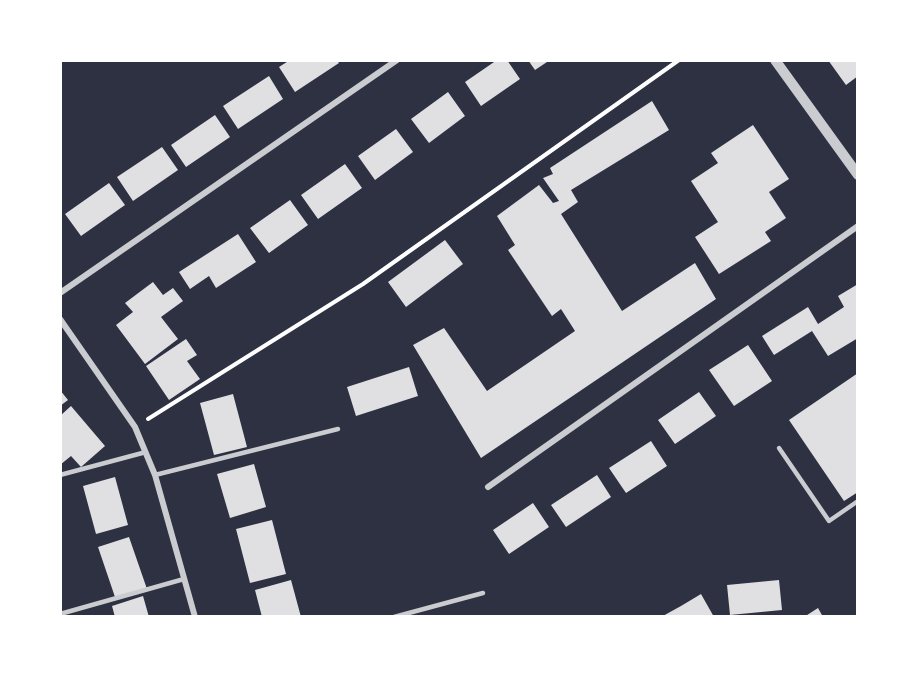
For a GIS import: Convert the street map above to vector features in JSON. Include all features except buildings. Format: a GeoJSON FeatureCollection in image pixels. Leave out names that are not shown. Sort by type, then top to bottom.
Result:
{"type":"FeatureCollection","features":[{"type":"Feature","properties":{"kind":"street"},"geometry":{"type":"LineString","coordinates":[[60,293],[397,60]]}},
{"type":"Feature","properties":{"kind":"street"},"geometry":{"type":"LineString","coordinates":[[775,60],[858,175]]}},
{"type":"Feature","properties":{"kind":"street"},"geometry":{"type":"LineString","coordinates":[[488,487],[858,226]]}},
{"type":"Feature","properties":{"kind":"street"},"geometry":{"type":"LineString","coordinates":[[60,319],[135,427],[156,475],[195,617]]}},
{"type":"Feature","properties":{"kind":"lane"},"geometry":{"type":"LineString","coordinates":[[156,475],[338,429]]}},
{"type":"Feature","properties":{"kind":"lane"},"geometry":{"type":"LineString","coordinates":[[779,448],[829,521],[858,501]]}},
{"type":"Feature","properties":{"kind":"lane"},"geometry":{"type":"LineString","coordinates":[[60,475],[146,452]]}},
{"type":"Feature","properties":{"kind":"lane"},"geometry":{"type":"LineString","coordinates":[[60,614],[184,579]]}},
{"type":"Feature","properties":{"kind":"lane"},"geometry":{"type":"LineString","coordinates":[[394,617],[483,593]]}},
{"type":"Feature","properties":{"kind":"path"},"geometry":{"type":"LineString","coordinates":[[135,427],[363,284],[679,60]]}}]}
